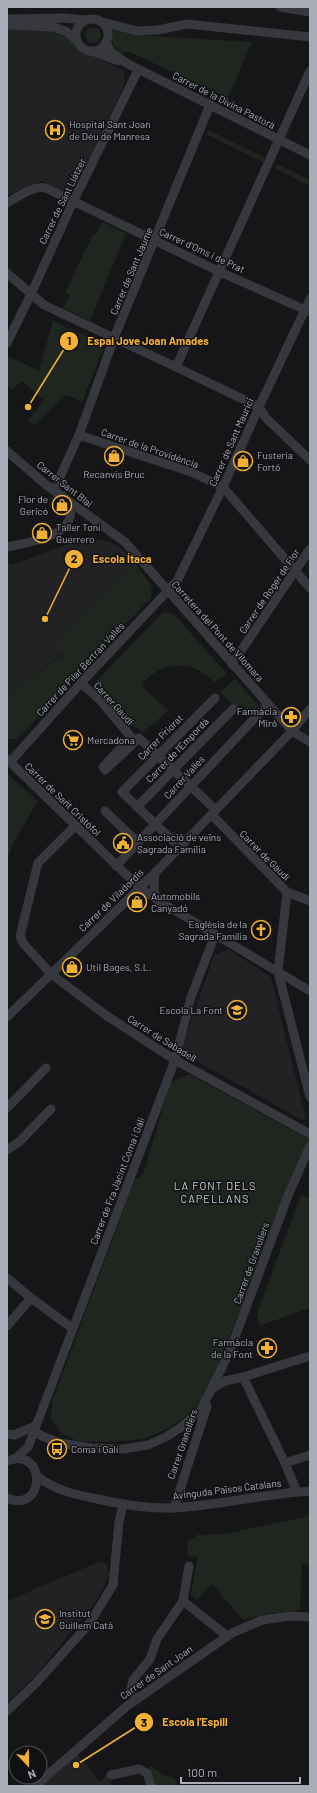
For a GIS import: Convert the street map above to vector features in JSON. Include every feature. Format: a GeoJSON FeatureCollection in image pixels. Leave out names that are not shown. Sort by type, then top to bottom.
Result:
{"type":"FeatureCollection","features":[{"type":"Feature","properties":{"kind":"street"},"geometry":{"type":"LineString","coordinates":[[280,7],[310,12]]}},
{"type":"Feature","properties":{"kind":"street"},"geometry":{"type":"LineString","coordinates":[[7,19],[64,18],[85,20],[94,18],[102,22],[137,31],[158,30],[187,24],[310,37]]}},
{"type":"Feature","properties":{"kind":"street"},"geometry":{"type":"LineString","coordinates":[[78,42],[76,34],[77,28],[85,20]]}},
{"type":"Feature","properties":{"kind":"street"},"geometry":{"type":"LineString","coordinates":[[7,25],[54,27],[67,32],[82,47],[88,50],[98,49],[106,42],[108,32],[102,22]]}},
{"type":"Feature","properties":{"kind":"street","name":"Carrer de la Divina Pastora"},"geometry":{"type":"LineString","coordinates":[[106,42],[111,52],[138,70],[310,155]]}},
{"type":"Feature","properties":{"kind":"street","name":"Carrer de la Divina Pastora"},"geometry":{"type":"LineString","coordinates":[[88,50],[128,64]]}},
{"type":"Feature","properties":{"kind":"street","name":"Carrer de Sant Llàtzer"},"geometry":{"type":"LineString","coordinates":[[7,343],[73,202],[138,70]]}},
{"type":"Feature","properties":{"kind":"street"},"geometry":{"type":"LineString","coordinates":[[176,366],[310,71]]}},
{"type":"Feature","properties":{"kind":"street","name":"Carrer de Sant Jaume"},"geometry":{"type":"LineString","coordinates":[[54,490],[79,435],[114,338],[210,105]]}},
{"type":"Feature","properties":{"kind":"street","name":"Carrer d'Oms i de Prat"},"geometry":{"type":"LineString","coordinates":[[7,203],[30,190],[42,187],[218,271],[308,311]]}},
{"type":"Feature","properties":{"kind":"street"},"geometry":{"type":"LineString","coordinates":[[7,272],[44,305],[176,366],[258,407],[266,418],[310,460]]}},
{"type":"Feature","properties":{"kind":"street","name":"Carrer de Sant Maurici"},"geometry":{"type":"LineString","coordinates":[[168,591],[178,581],[223,487],[258,407],[308,311],[310,300]]}},
{"type":"Feature","properties":{"kind":"street","name":"Carrer de la Providència"},"geometry":{"type":"LineString","coordinates":[[79,435],[191,472],[223,487],[297,571],[310,588]]}},
{"type":"Feature","properties":{"kind":"street","name":"Carrer Sant Blai"},"geometry":{"type":"LineString","coordinates":[[7,451],[68,501],[111,531]]}},
{"type":"Feature","properties":{"kind":"street"},"geometry":{"type":"LineString","coordinates":[[7,547],[52,536],[58,532],[64,527],[70,518],[71,510],[68,501]]}},
{"type":"Feature","properties":{"kind":"street","name":"Carretera del Pont de Vilomara"},"geometry":{"type":"LineString","coordinates":[[111,531],[127,544],[292,731],[310,742]]}},
{"type":"Feature","properties":{"kind":"street","name":"Carrer de Roger de Flor"},"geometry":{"type":"LineString","coordinates":[[232,664],[310,550]]}},
{"type":"Feature","properties":{"kind":"street","name":"Carrer de Pilar Bertran Vallès"},"geometry":{"type":"LineString","coordinates":[[8,761],[168,591]]}},
{"type":"Feature","properties":{"kind":"street","name":"Carrer Gaudí"},"geometry":{"type":"LineString","coordinates":[[81,683],[101,701],[131,737],[103,767],[105,770],[139,738],[142,741]]}},
{"type":"Feature","properties":{"kind":"street","name":"Carrer Priorat"},"geometry":{"type":"LineString","coordinates":[[137,807],[122,792],[215,698]]}},
{"type":"Feature","properties":{"kind":"street","name":"Carrer Vallès"},"geometry":{"type":"LineString","coordinates":[[116,866],[268,704]]}},
{"type":"Feature","properties":{"kind":"street","name":"Carrer de l'Empordà"},"geometry":{"type":"LineString","coordinates":[[137,807],[232,709]]}},
{"type":"Feature","properties":{"kind":"street","name":"Carrer de Viladordis"},"geometry":{"type":"LineString","coordinates":[[7,1017],[155,873],[292,731],[310,709]]}},
{"type":"Feature","properties":{"kind":"street","name":"Carrer de Gaudí"},"geometry":{"type":"LineString","coordinates":[[142,741],[190,786],[287,892],[310,901]]}},
{"type":"Feature","properties":{"kind":"street","name":"Carrer de Sant Cristòfol"},"geometry":{"type":"LineString","coordinates":[[8,761],[139,887],[215,935],[310,990]]}},
{"type":"Feature","properties":{"kind":"street"},"geometry":{"type":"LineString","coordinates":[[137,807],[173,841]]}},
{"type":"Feature","properties":{"kind":"street"},"geometry":{"type":"LineString","coordinates":[[105,811],[138,843]]}},
{"type":"Feature","properties":{"kind":"street","name":"Carrer de Sabadell"},"geometry":{"type":"LineString","coordinates":[[75,826],[38,863],[20,936],[23,943],[51,974],[107,1016],[175,1060],[310,1134]]}},
{"type":"Feature","properties":{"kind":"street"},"geometry":{"type":"LineString","coordinates":[[155,873],[154,891],[159,901]]}},
{"type":"Feature","properties":{"kind":"street"},"geometry":{"type":"LineString","coordinates":[[287,892],[278,972],[310,1097]]}},
{"type":"Feature","properties":{"kind":"street","name":"Carrer de Fra Jacint Coma i Galí"},"geometry":{"type":"LineString","coordinates":[[28,1447],[175,1060],[191,997],[215,935]]}},
{"type":"Feature","properties":{"kind":"street"},"geometry":{"type":"LineString","coordinates":[[7,1108],[46,1068]]}},
{"type":"Feature","properties":{"kind":"street"},"geometry":{"type":"LineString","coordinates":[[7,1150],[19,1142],[51,1109]]}},
{"type":"Feature","properties":{"kind":"street","name":"Carrer de Granollers"},"geometry":{"type":"LineString","coordinates":[[213,1388],[249,1303],[289,1193],[310,1146]]}},
{"type":"Feature","properties":{"kind":"street"},"geometry":{"type":"LineString","coordinates":[[7,1278],[31,1298],[72,1328]]}},
{"type":"Feature","properties":{"kind":"street"},"geometry":{"type":"LineString","coordinates":[[7,1326],[31,1298]]}},
{"type":"Feature","properties":{"kind":"street"},"geometry":{"type":"LineString","coordinates":[[7,1434],[14,1435],[34,1429],[59,1443],[92,1448],[123,1449],[148,1445],[174,1433],[196,1415],[201,1410],[213,1388],[225,1380],[243,1377],[310,1356]]}},
{"type":"Feature","properties":{"kind":"street"},"geometry":{"type":"LineString","coordinates":[[243,1377],[285,1463],[297,1492]]}},
{"type":"Feature","properties":{"kind":"street","name":"Carrer Granollers"},"geometry":{"type":"LineString","coordinates":[[174,1508],[177,1494],[213,1388]]}},
{"type":"Feature","properties":{"kind":"street"},"geometry":{"type":"LineString","coordinates":[[11,1460],[28,1447]]}},
{"type":"Feature","properties":{"kind":"street"},"geometry":{"type":"LineString","coordinates":[[11,1460],[22,1460],[29,1463],[28,1447]]}},
{"type":"Feature","properties":{"kind":"street"},"geometry":{"type":"LineString","coordinates":[[285,1463],[310,1455]]}},
{"type":"Feature","properties":{"kind":"street","name":"Avinguda Països Catalans"},"geometry":{"type":"LineString","coordinates":[[29,1463],[37,1476],[53,1488]]}},
{"type":"Feature","properties":{"kind":"street"},"geometry":{"type":"LineString","coordinates":[[34,1491],[37,1484],[37,1476]]}},
{"type":"Feature","properties":{"kind":"street","name":"Avinguda Països Catalans"},"geometry":{"type":"LineString","coordinates":[[7,1498],[16,1501],[23,1500],[34,1491],[53,1488],[123,1505],[174,1508],[310,1491]]}},
{"type":"Feature","properties":{"kind":"street"},"geometry":{"type":"LineString","coordinates":[[7,1711],[36,1683],[89,1624],[113,1585],[119,1522],[123,1505]]}},
{"type":"Feature","properties":{"kind":"street"},"geometry":{"type":"LineString","coordinates":[[137,1699],[131,1690],[133,1680],[150,1659],[157,1638],[183,1601],[189,1566]]}},
{"type":"Feature","properties":{"kind":"street"},"geometry":{"type":"LineString","coordinates":[[183,1601],[227,1636]]}},
{"type":"Feature","properties":{"kind":"street","name":"Carrer de Sant Joan"},"geometry":{"type":"LineString","coordinates":[[35,1786],[78,1747],[137,1699],[227,1636],[262,1620],[290,1616],[310,1617]]}},
{"type":"Feature","properties":{"kind":"street"},"geometry":{"type":"LineString","coordinates":[[111,1775],[139,1769],[147,1773],[151,1786]]}},
{"type":"Feature","properties":{"kind":"shaded area"},"geometry":{"type":"Polygon","coordinates":[[[93,27],[99,29],[101,35],[99,41],[93,43],[87,41],[85,35],[87,29],[93,27]]]}},
{"type":"Feature","properties":{"kind":"shaded area"},"geometry":{"type":"Polygon","coordinates":[[[110,28],[136,35],[252,42],[228,98],[130,52],[120,52],[113,45],[110,28]]]}},
{"type":"Feature","properties":{"kind":"shaded area"},"geometry":{"type":"Polygon","coordinates":[[[42,29],[66,37],[78,50],[34,30],[42,29]]]}},
{"type":"Feature","properties":{"kind":"shaded area","name":"Hospital Sant Joan de Déu de Manresa"},"geometry":{"type":"Polygon","coordinates":[[[7,30],[34,30],[124,71],[125,84],[74,190],[65,192],[42,181],[29,185],[7,196],[7,30]]]}},
{"type":"Feature","properties":{"kind":"shaded area"},"geometry":{"type":"Polygon","coordinates":[[[208,130],[265,158],[263,162],[206,134],[208,130]]]}},
{"type":"Feature","properties":{"kind":"shaded area"},"geometry":{"type":"Polygon","coordinates":[[[277,164],[310,180],[310,186],[275,168],[277,164]]]}},
{"type":"Feature","properties":{"kind":"shaded area"},"geometry":{"type":"Polygon","coordinates":[[[102,222],[126,233],[90,321],[63,308],[70,295],[65,293],[93,234],[96,235],[102,222]]]}},
{"type":"Feature","properties":{"kind":"shaded area"},"geometry":{"type":"Polygon","coordinates":[[[53,321],[101,342],[103,349],[82,402],[66,395],[35,425],[28,421],[44,400],[22,381],[12,389],[7,385],[7,362],[9,357],[39,370],[53,321]]]}},
{"type":"Feature","properties":{"kind":"shaded area"},"geometry":{"type":"Polygon","coordinates":[[[81,539],[99,539],[117,545],[135,563],[56,646],[64,653],[7,694],[7,623],[11,615],[12,565],[81,539]]]}},
{"type":"Feature","properties":{"kind":"shaded area"},"geometry":{"type":"Polygon","coordinates":[[[7,562],[12,565],[11,615],[7,623],[7,562]]]}},
{"type":"Feature","properties":{"kind":"shaded area"},"geometry":{"type":"Polygon","coordinates":[[[135,563],[152,587],[151,598],[27,729],[16,739],[8,739],[7,694],[64,654],[55,646],[135,563]]]}},
{"type":"Feature","properties":{"kind":"shaded area"},"geometry":{"type":"Polygon","coordinates":[[[163,612],[173,613],[227,674],[215,682],[197,669],[180,665],[165,668],[146,679],[142,685],[147,692],[169,710],[144,732],[121,719],[92,686],[163,612]]]}},
{"type":"Feature","properties":{"kind":"shaded area"},"geometry":{"type":"Polygon","coordinates":[[[235,679],[259,706],[250,713],[242,705],[237,710],[220,692],[235,679]]]}},
{"type":"Feature","properties":{"kind":"shaded area"},"geometry":{"type":"Polygon","coordinates":[[[7,774],[38,801],[12,845],[7,862],[7,774]]]}},
{"type":"Feature","properties":{"kind":"shaded area","name":"Escola La Font"},"geometry":{"type":"Polygon","coordinates":[[[228,949],[271,977],[306,1119],[302,1120],[186,1055],[183,1044],[214,955],[228,949]]]}},
{"type":"Feature","properties":{"kind":"shaded area"},"geometry":{"type":"Polygon","coordinates":[[[189,1074],[310,1140],[261,1257],[207,1393],[194,1409],[172,1427],[144,1439],[109,1442],[77,1441],[60,1432],[51,1418],[52,1402],[135,1179],[140,1177],[144,1172],[170,1083],[189,1074]]]}},
{"type":"Feature","properties":{"kind":"shaded area"},"geometry":{"type":"Polygon","coordinates":[[[301,1195],[310,1199],[310,1308],[259,1326],[257,1313],[301,1195]]]}},
{"type":"Feature","properties":{"kind":"shaded area"},"geometry":{"type":"Polygon","coordinates":[[[310,1516],[310,1564],[302,1563],[300,1610],[265,1614],[243,1620],[212,1584],[197,1600],[191,1594],[198,1557],[188,1556],[187,1542],[197,1535],[224,1534],[310,1516]]]}},
{"type":"Feature","properties":{"kind":"shaded area","name":"Institut Guillem Catà"},"geometry":{"type":"Polygon","coordinates":[[[103,1562],[107,1566],[110,1574],[95,1603],[36,1675],[7,1703],[7,1601],[96,1563],[103,1562]]]}},
{"type":"Feature","properties":{"kind":"shaded area"},"geometry":{"type":"Polygon","coordinates":[[[77,1754],[99,1781],[106,1776],[110,1780],[111,1786],[42,1786],[48,1785],[48,1781],[77,1754]]]}},
{"type":"Feature","properties":{"kind":"shaded area"},"geometry":{"type":"Polygon","coordinates":[[[149,1765],[167,1777],[173,1777],[179,1786],[155,1786],[149,1765]]]}},
{"type":"Feature","properties":{"kind":"place","name":"Hospital Sant Joan de Déu de Manresa"},"geometry":{"type":"Point","coordinates":[55,130]}},
{"type":"Feature","properties":{"kind":"place","name":"Espai Jove Joan Amades"},"geometry":{"type":"Point","coordinates":[28,407]}},
{"type":"Feature","properties":{"kind":"place","name":"Recanvis Bruc"},"geometry":{"type":"Point","coordinates":[114,456]}},
{"type":"Feature","properties":{"kind":"place","name":"Fusteria Fortó"},"geometry":{"type":"Point","coordinates":[243,461]}},
{"type":"Feature","properties":{"kind":"place","name":"Flor de Gericó"},"geometry":{"type":"Point","coordinates":[62,505]}},
{"type":"Feature","properties":{"kind":"place","name":"Taller Toni Guerrero"},"geometry":{"type":"Point","coordinates":[42,533]}},
{"type":"Feature","properties":{"kind":"place","name":"Escola Ítaca"},"geometry":{"type":"Point","coordinates":[45,619]}},
{"type":"Feature","properties":{"kind":"place","name":"Farmàcia Miró"},"geometry":{"type":"Point","coordinates":[291,717]}},
{"type":"Feature","properties":{"kind":"place","name":"Mercadona"},"geometry":{"type":"Point","coordinates":[73,740]}},
{"type":"Feature","properties":{"kind":"place","name":"Associació de veïns Sagrada Familia"},"geometry":{"type":"Point","coordinates":[123,843]}},
{"type":"Feature","properties":{"kind":"place","name":"Automobils Canyadó"},"geometry":{"type":"Point","coordinates":[137,902]}},
{"type":"Feature","properties":{"kind":"place","name":"Església de la Sagrada Família"},"geometry":{"type":"Point","coordinates":[261,930]}},
{"type":"Feature","properties":{"kind":"place","name":"Util Bages, S.L."},"geometry":{"type":"Point","coordinates":[72,967]}},
{"type":"Feature","properties":{"kind":"place","name":"Escola La Font"},"geometry":{"type":"Point","coordinates":[237,1010]}},
{"type":"Feature","properties":{"kind":"place","name":"Farmàcia de la Font"},"geometry":{"type":"Point","coordinates":[267,1348]}},
{"type":"Feature","properties":{"kind":"place","name":"Coma i Galí"},"geometry":{"type":"Point","coordinates":[57,1449]}},
{"type":"Feature","properties":{"kind":"place","name":"Institut Guillem Catà"},"geometry":{"type":"Point","coordinates":[45,1619]}},
{"type":"Feature","properties":{"kind":"place","name":"Escola l'Espill"},"geometry":{"type":"Point","coordinates":[76,1765]}},
{"type":"Feature","properties":{"kind":"district","name":"LA FONT DELS CAPELLANS"},"geometry":{"type":"Point","coordinates":[215,1192]}}]}
